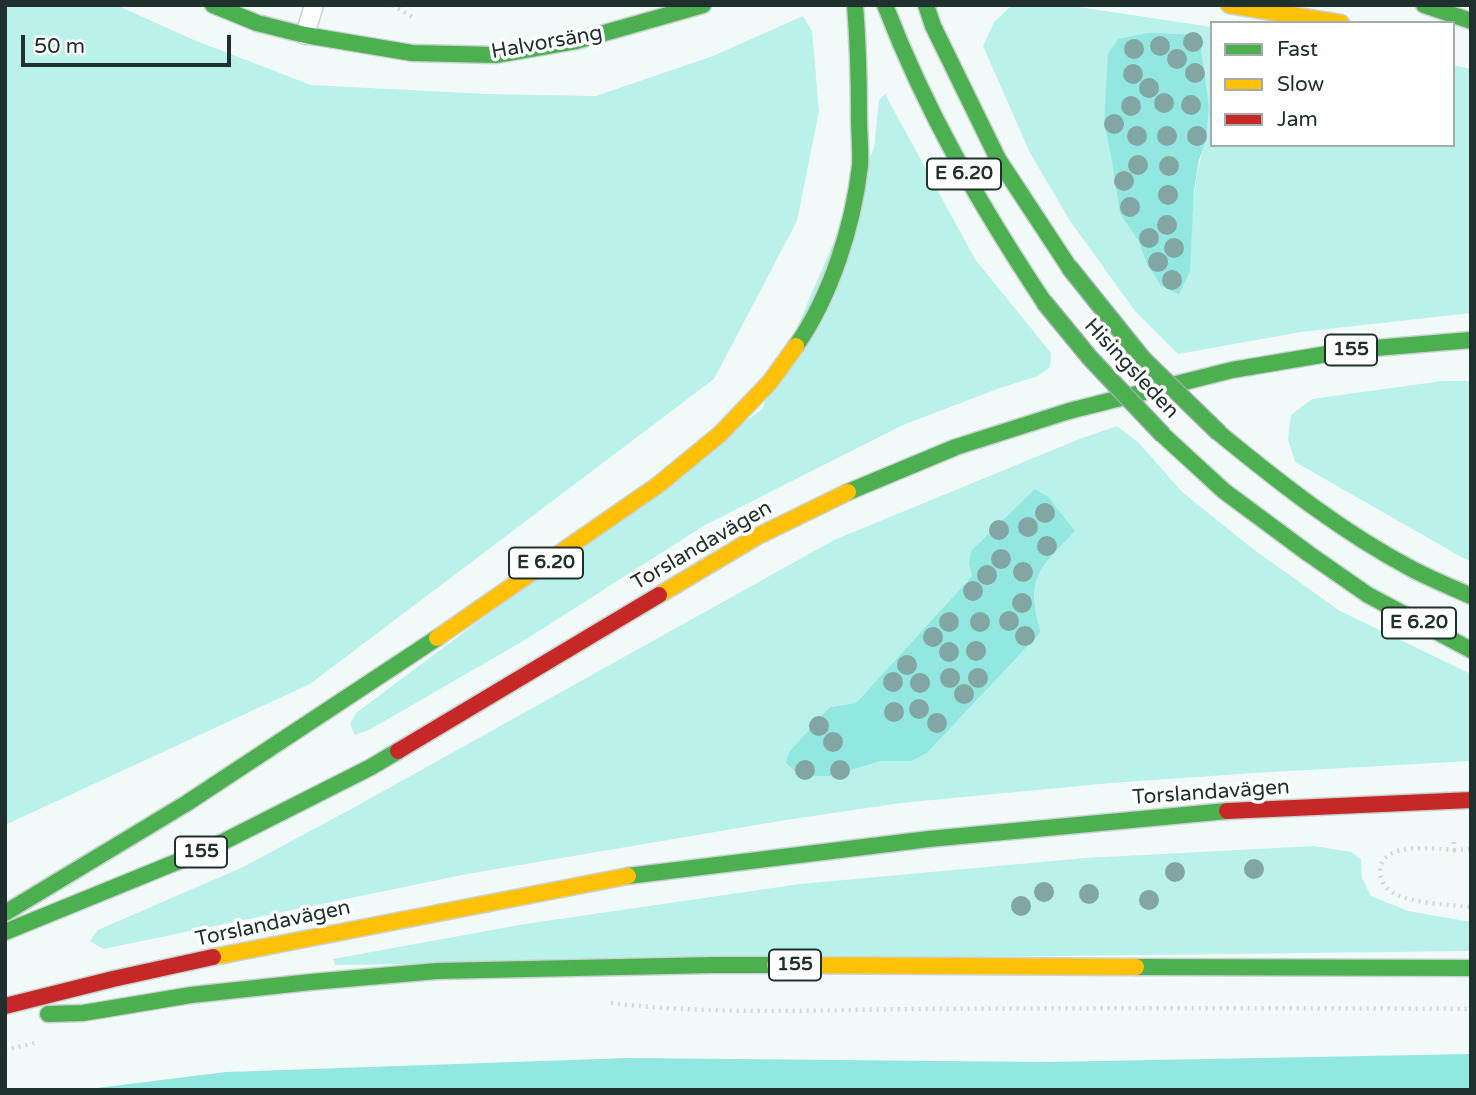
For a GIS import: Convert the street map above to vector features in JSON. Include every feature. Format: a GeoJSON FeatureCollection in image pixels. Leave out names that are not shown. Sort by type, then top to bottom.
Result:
{"type":"FeatureCollection","features":[{"type":"Feature","properties":{"kind":"main road","name":"Halvorsäng"},"geometry":{"type":"LineString","coordinates":[[213,5],[257,23],[305,35],[412,53],[496,55],[576,41],[703,5]]}},
{"type":"Feature","properties":{"kind":"main road","name":"E 6.20"},"geometry":{"type":"LineString","coordinates":[[5,913],[187,803],[458,624],[658,485],[720,434],[771,382],[806,331],[832,277],[849,224],[860,164],[855,5]]}},
{"type":"Feature","properties":{"kind":"main road","name":"Hisingsleden"},"geometry":{"type":"LineString","coordinates":[[885,5],[897,38],[948,147],[1007,248],[1044,302],[1090,358],[1163,435],[1224,491],[1368,595],[1471,650]]}},
{"type":"Feature","properties":{"kind":"main road","name":"Hisingsleden"},"geometry":{"type":"LineString","coordinates":[[926,5],[933,26],[998,159],[1069,267],[1143,359],[1219,433],[1278,481],[1335,522],[1404,565],[1471,596]]}},
{"type":"Feature","properties":{"kind":"main road"},"geometry":{"type":"LineString","coordinates":[[1229,5],[1260,7],[1331,21]]}},
{"type":"Feature","properties":{"kind":"main road"},"geometry":{"type":"LineString","coordinates":[[1424,5],[1441,8],[1471,21]]}},
{"type":"Feature","properties":{"kind":"main road","name":"Torslandavägen"},"geometry":{"type":"LineString","coordinates":[[5,932],[211,848],[359,773],[758,536],[842,495],[956,447],[1069,411],[1232,370],[1351,350],[1471,340]]}},
{"type":"Feature","properties":{"kind":"main road","name":"Torslandavägen"},"geometry":{"type":"LineString","coordinates":[[5,1006],[270,945],[612,878],[929,839],[1059,826],[1255,809],[1471,800]]}},
{"type":"Feature","properties":{"kind":"main road","name":"155"},"geometry":{"type":"LineString","coordinates":[[5,1015],[83,1013],[191,995],[436,971],[713,965],[1471,968]]}},
{"type":"Feature","properties":{"kind":"lane"},"geometry":{"type":"LineString","coordinates":[[305,35],[314,5]]}},
{"type":"Feature","properties":{"kind":"path"},"geometry":{"type":"LineString","coordinates":[[392,5],[418,19]]}},
{"type":"Feature","properties":{"kind":"path"},"geometry":{"type":"LineString","coordinates":[[1454,842],[1454,850]]}},
{"type":"Feature","properties":{"kind":"path"},"geometry":{"type":"LineString","coordinates":[[1471,849],[1398,850],[1387,856],[1381,864],[1382,881],[1387,889],[1398,896],[1471,907]]}},
{"type":"Feature","properties":{"kind":"path"},"geometry":{"type":"LineString","coordinates":[[598,1001],[640,1006],[749,1010],[1471,1009]]}},
{"type":"Feature","properties":{"kind":"path"},"geometry":{"type":"LineString","coordinates":[[5,1050],[47,1041]]}},
{"type":"Feature","properties":{"kind":"shaded area"},"geometry":{"type":"Polygon","coordinates":[[[5,5],[116,5],[194,40],[311,85],[488,94],[596,96],[713,56],[803,16],[812,31],[819,111],[797,221],[714,379],[310,684],[5,825],[5,5]]]}},
{"type":"Feature","properties":{"kind":"shaded area"},"geometry":{"type":"Polygon","coordinates":[[[1012,5],[1065,5],[1210,27],[1210,147],[1455,147],[1455,65],[1471,69],[1471,313],[1301,332],[1178,354],[1135,311],[1070,221],[1030,153],[983,46],[994,22],[1012,5]],[[1104,123],[1120,214],[1139,242],[1146,262],[1190,271],[1195,189],[1206,141],[1104,123]]]}},
{"type":"Feature","properties":{"kind":"shaded area"},"geometry":{"type":"Polygon","coordinates":[[[1148,33],[1199,35],[1209,107],[1206,141],[1199,160],[1194,190],[1190,271],[1179,294],[1161,286],[1146,262],[1139,242],[1120,214],[1104,123],[1108,54],[1118,39],[1148,33]]]}},
{"type":"Feature","properties":{"kind":"shaded area"},"geometry":{"type":"Polygon","coordinates":[[[885,94],[975,259],[1051,353],[1050,367],[1038,376],[903,425],[705,525],[525,640],[369,730],[355,735],[350,724],[356,713],[762,409],[874,148],[879,100],[885,94]]]}},
{"type":"Feature","properties":{"kind":"shaded area"},"geometry":{"type":"Polygon","coordinates":[[[1442,381],[1471,381],[1471,561],[1295,462],[1288,439],[1291,415],[1312,399],[1442,381]]]}},
{"type":"Feature","properties":{"kind":"shaded area"},"geometry":{"type":"Polygon","coordinates":[[[1117,426],[1139,443],[1182,492],[1253,549],[1340,611],[1471,674],[1471,761],[1111,783],[901,803],[467,874],[103,949],[90,941],[98,930],[243,867],[353,808],[834,540],[1117,426]],[[1074,531],[969,564],[972,576],[856,703],[830,707],[832,776],[881,761],[912,761],[927,753],[1041,632],[1034,598],[1038,575],[1074,531]]]}},
{"type":"Feature","properties":{"kind":"shaded area"},"geometry":{"type":"Polygon","coordinates":[[[1035,489],[1048,497],[1075,531],[1052,555],[1038,575],[1034,598],[1041,632],[927,753],[912,761],[881,761],[832,776],[801,776],[786,763],[789,752],[830,707],[856,703],[972,576],[969,564],[971,551],[1035,489]]]}},
{"type":"Feature","properties":{"kind":"shaded area"},"geometry":{"type":"Polygon","coordinates":[[[1314,846],[1351,852],[1361,859],[1362,878],[1371,896],[1408,911],[1471,922],[1471,951],[335,965],[333,959],[525,924],[800,884],[1085,858],[1314,846]]]}},
{"type":"Feature","properties":{"kind":"shaded area"},"geometry":{"type":"Polygon","coordinates":[[[1471,1054],[1471,1090],[81,1090],[226,1072],[628,1058],[1046,1062],[1471,1054]]]}},
{"type":"Feature","properties":{"kind":"traffic: fast"},"geometry":{"type":"LineString","coordinates":[[213,5],[257,23],[305,35],[412,53],[496,55],[576,41],[703,5]]}},
{"type":"Feature","properties":{"kind":"traffic: fast"},"geometry":{"type":"LineString","coordinates":[[796,346],[830,283],[846,236],[857,189],[860,154],[855,5]]}},
{"type":"Feature","properties":{"kind":"traffic: fast"},"geometry":{"type":"LineString","coordinates":[[885,5],[918,83],[956,158],[998,231],[1044,302]]}},
{"type":"Feature","properties":{"kind":"traffic: fast"},"geometry":{"type":"LineString","coordinates":[[926,5],[933,26],[998,159],[1069,267]]}},
{"type":"Feature","properties":{"kind":"traffic: fast"},"geometry":{"type":"LineString","coordinates":[[1424,5],[1471,21]]}},
{"type":"Feature","properties":{"kind":"traffic: fast"},"geometry":{"type":"LineString","coordinates":[[1437,5],[1444,11]]}},
{"type":"Feature","properties":{"kind":"traffic: fast"},"geometry":{"type":"LineString","coordinates":[[1069,267],[1143,359],[1219,433]]}},
{"type":"Feature","properties":{"kind":"traffic: fast"},"geometry":{"type":"LineString","coordinates":[[1044,302],[1090,358],[1163,435]]}},
{"type":"Feature","properties":{"kind":"traffic: fast"},"geometry":{"type":"LineString","coordinates":[[848,492],[956,447],[1069,411],[1232,370],[1351,350],[1471,340]]}},
{"type":"Feature","properties":{"kind":"traffic: fast"},"geometry":{"type":"LineString","coordinates":[[1219,433],[1336,523],[1386,555],[1471,596]]}},
{"type":"Feature","properties":{"kind":"traffic: fast"},"geometry":{"type":"LineString","coordinates":[[1163,435],[1224,491],[1309,554],[1368,595],[1471,650]]}},
{"type":"Feature","properties":{"kind":"traffic: fast"},"geometry":{"type":"LineString","coordinates":[[5,913],[187,803],[437,638]]}},
{"type":"Feature","properties":{"kind":"traffic: fast"},"geometry":{"type":"LineString","coordinates":[[5,932],[211,848],[398,751]]}},
{"type":"Feature","properties":{"kind":"traffic: fast"},"geometry":{"type":"LineString","coordinates":[[628,876],[929,839],[1227,811]]}},
{"type":"Feature","properties":{"kind":"traffic: fast"},"geometry":{"type":"LineString","coordinates":[[48,1014],[83,1013],[191,995],[437,971],[775,965]]}},
{"type":"Feature","properties":{"kind":"traffic: fast"},"geometry":{"type":"LineString","coordinates":[[1136,967],[1471,968]]}},
{"type":"Feature","properties":{"kind":"traffic: slow"},"geometry":{"type":"LineString","coordinates":[[1229,5],[1329,21]]}},
{"type":"Feature","properties":{"kind":"traffic: slow"},"geometry":{"type":"LineString","coordinates":[[1258,9],[1262,5]]}},
{"type":"Feature","properties":{"kind":"traffic: slow"},"geometry":{"type":"LineString","coordinates":[[437,638],[658,485],[720,434],[770,382],[796,346]]}},
{"type":"Feature","properties":{"kind":"traffic: slow"},"geometry":{"type":"LineString","coordinates":[[659,595],[758,536],[848,492]]}},
{"type":"Feature","properties":{"kind":"traffic: slow"},"geometry":{"type":"LineString","coordinates":[[213,957],[628,876]]}},
{"type":"Feature","properties":{"kind":"traffic: slow"},"geometry":{"type":"LineString","coordinates":[[775,965],[1136,967]]}},
{"type":"Feature","properties":{"kind":"traffic: jam"},"geometry":{"type":"LineString","coordinates":[[398,751],[659,595]]}},
{"type":"Feature","properties":{"kind":"traffic: jam"},"geometry":{"type":"LineString","coordinates":[[1227,811],[1471,800]]}},
{"type":"Feature","properties":{"kind":"traffic: jam"},"geometry":{"type":"LineString","coordinates":[[5,1006],[213,957]]}}]}
